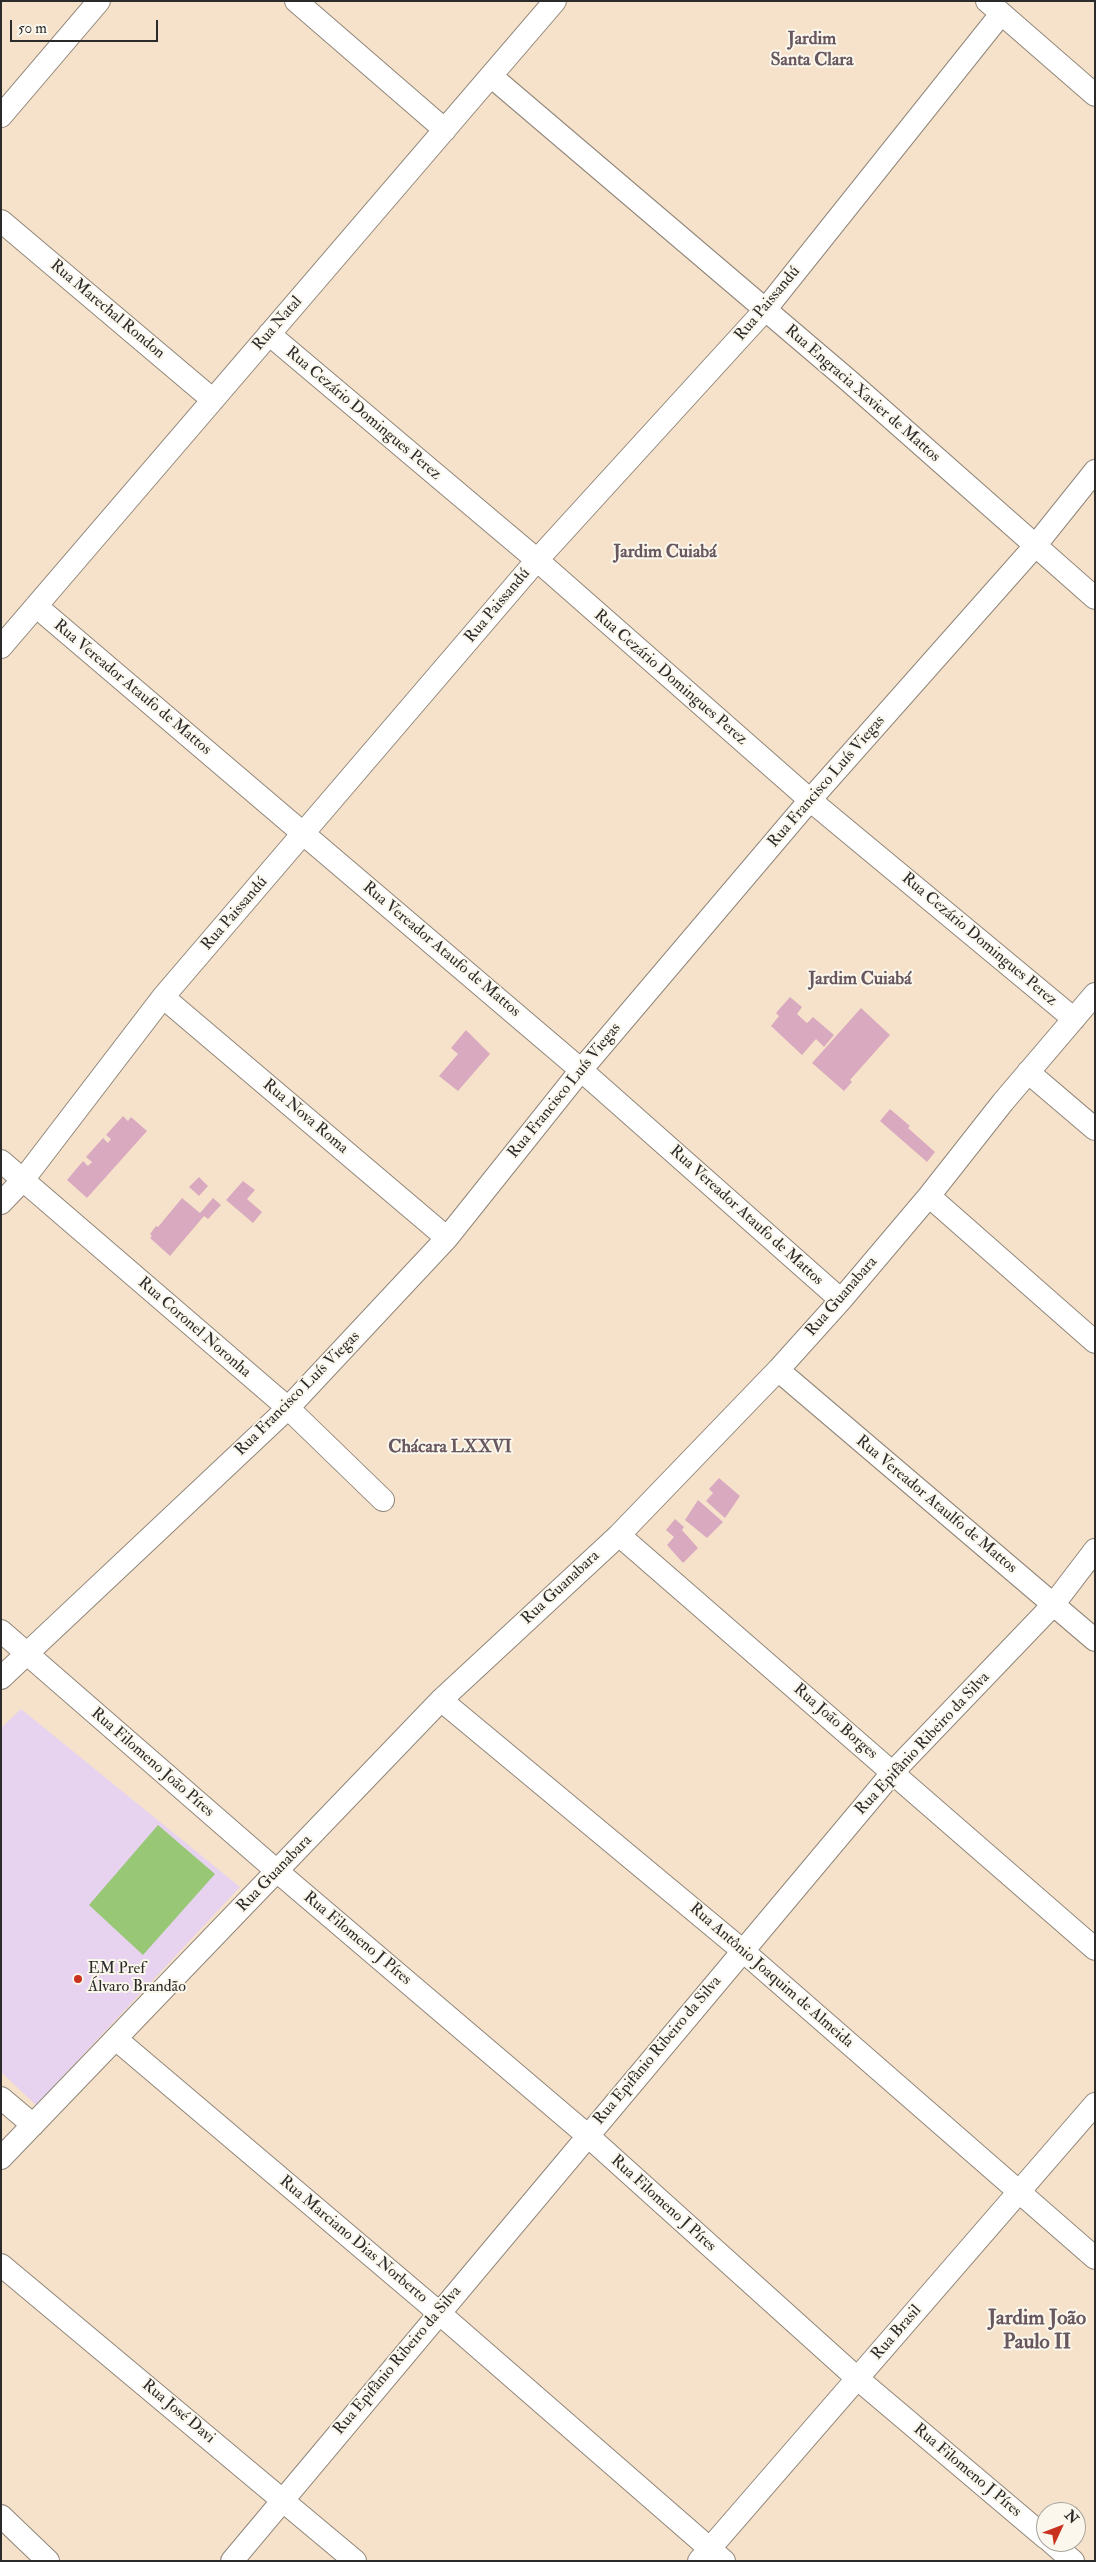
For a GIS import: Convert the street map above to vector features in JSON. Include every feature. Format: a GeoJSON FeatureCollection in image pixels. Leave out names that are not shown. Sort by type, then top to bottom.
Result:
{"type":"FeatureCollection","features":[{"type":"Feature","properties":{"kind":"street"},"geometry":{"type":"LineString","coordinates":[[1,116],[99,1]]}},
{"type":"Feature","properties":{"kind":"street"},"geometry":{"type":"LineString","coordinates":[[296,1],[444,130]]}},
{"type":"Feature","properties":{"kind":"street","name":"Rua Natal"},"geometry":{"type":"LineString","coordinates":[[1,647],[555,1]]}},
{"type":"Feature","properties":{"kind":"street"},"geometry":{"type":"LineString","coordinates":[[994,8],[1095,96]]}},
{"type":"Feature","properties":{"kind":"street","name":"Rua Paissandú"},"geometry":{"type":"LineString","coordinates":[[1,1203],[23,1180],[163,997],[305,834],[537,560],[764,310],[994,8]]}},
{"type":"Feature","properties":{"kind":"street","name":"Rua Engracia Xavier de Mattos"},"geometry":{"type":"LineString","coordinates":[[491,76],[1095,598]]}},
{"type":"Feature","properties":{"kind":"street","name":"Rua Marechal Rondon"},"geometry":{"type":"LineString","coordinates":[[1,221],[213,400]]}},
{"type":"Feature","properties":{"kind":"street","name":"Rua Cezário Domingues Perez"},"geometry":{"type":"LineString","coordinates":[[269,334],[537,560],[810,800],[1074,1019]]}},
{"type":"Feature","properties":{"kind":"street","name":"Rua Francisco Luís Viegas"},"geometry":{"type":"LineString","coordinates":[[1,1678],[288,1408],[446,1238],[582,1070],[810,800],[1034,546],[1095,471]]}},
{"type":"Feature","properties":{"kind":"street","name":"Rua Vereador Ataufo de Mattos"},"geometry":{"type":"LineString","coordinates":[[36,606],[582,1070],[841,1300]]}},
{"type":"Feature","properties":{"kind":"street","name":"Rua Guanabara"},"geometry":{"type":"LineString","coordinates":[[1,2158],[278,1872],[441,1700],[619,1535],[778,1370],[841,1300],[929,1196],[1028,1072],[1095,994]]}},
{"type":"Feature","properties":{"kind":"street","name":"Rua Nova Roma"},"geometry":{"type":"LineString","coordinates":[[163,997],[446,1238]]}},
{"type":"Feature","properties":{"kind":"street"},"geometry":{"type":"LineString","coordinates":[[1028,1072],[1095,1129]]}},
{"type":"Feature","properties":{"kind":"street","name":"Rua Coronel Noronha"},"geometry":{"type":"LineString","coordinates":[[1,1161],[288,1408],[383,1500]]}},
{"type":"Feature","properties":{"kind":"street"},"geometry":{"type":"LineString","coordinates":[[929,1196],[1095,1342]]}},
{"type":"Feature","properties":{"kind":"street","name":"Rua Vereador Ataulfo de Mattos"},"geometry":{"type":"LineString","coordinates":[[778,1370],[1095,1640]]}},
{"type":"Feature","properties":{"kind":"street","name":"Rua João Borges"},"geometry":{"type":"LineString","coordinates":[[619,1535],[1095,1949]]}},
{"type":"Feature","properties":{"kind":"street","name":"Rua Epifânio Ribeiro da Silva"},"geometry":{"type":"LineString","coordinates":[[232,2561],[438,2312],[893,1772],[1053,1604],[1095,1550]]}},
{"type":"Feature","properties":{"kind":"street","name":"Rua Filomeno João Píres"},"geometry":{"type":"LineString","coordinates":[[1,1631],[278,1872]]}},
{"type":"Feature","properties":{"kind":"street","name":"Rua Antônio Joaquim de Almeida"},"geometry":{"type":"LineString","coordinates":[[441,1700],[743,1950],[1095,2258]]}},
{"type":"Feature","properties":{"kind":"street","name":"Rua Filomeno J Píres"},"geometry":{"type":"LineString","coordinates":[[278,1872],[587,2136],[858,2378],[1036,2529]]}},
{"type":"Feature","properties":{"kind":"street","name":"Rua Marciano Dias Norberto"},"geometry":{"type":"LineString","coordinates":[[116,2039],[438,2312],[711,2556]]}},
{"type":"Feature","properties":{"kind":"street"},"geometry":{"type":"LineString","coordinates":[[1,2098],[33,2125]]}},
{"type":"Feature","properties":{"kind":"street","name":"Rua Brasil"},"geometry":{"type":"LineString","coordinates":[[711,2556],[858,2378],[1095,2104]]}},
{"type":"Feature","properties":{"kind":"street","name":"Rua José Davi"},"geometry":{"type":"LineString","coordinates":[[1,2265],[354,2561]]}},
{"type":"Feature","properties":{"kind":"street"},"geometry":{"type":"LineString","coordinates":[[1,2516],[48,2561]]}},
{"type":"Feature","properties":{"kind":"street"},"geometry":{"type":"LineString","coordinates":[[1063,2552],[1073,2561]]}},
{"type":"Feature","properties":{"kind":"shaded area","name":"EM Pref Álvaro Brandão"},"geometry":{"type":"Polygon","coordinates":[[[21,1709],[240,1887],[36,2105],[1,2072],[1,1728],[21,1709]]]}},
{"type":"Feature","properties":{"kind":"green space"},"geometry":{"type":"Polygon","coordinates":[[[158,1825],[215,1874],[143,1955],[89,1905],[158,1825]]]}},
{"type":"Feature","properties":{"kind":"building"},"geometry":{"type":"Polygon","coordinates":[[[790,997],[802,1007],[797,1014],[807,1023],[813,1017],[834,1035],[824,1047],[816,1039],[802,1055],[771,1026],[779,1016],[776,1013],[790,997]]]}},
{"type":"Feature","properties":{"kind":"building"},"geometry":{"type":"Polygon","coordinates":[[[861,1008],[890,1035],[850,1080],[852,1082],[844,1091],[812,1063],[861,1008]]]}},
{"type":"Feature","properties":{"kind":"building"},"geometry":{"type":"Polygon","coordinates":[[[466,1030],[490,1054],[458,1091],[439,1076],[458,1054],[451,1048],[466,1030]]]}},
{"type":"Feature","properties":{"kind":"building"},"geometry":{"type":"Polygon","coordinates":[[[890,1109],[910,1126],[908,1128],[935,1152],[927,1162],[880,1121],[890,1109]]]}},
{"type":"Feature","properties":{"kind":"building"},"geometry":{"type":"Polygon","coordinates":[[[123,1116],[128,1121],[131,1117],[147,1131],[87,1198],[67,1180],[83,1161],[88,1166],[92,1162],[86,1157],[103,1138],[108,1143],[111,1139],[106,1135],[123,1116]]]}},
{"type":"Feature","properties":{"kind":"building"},"geometry":{"type":"Polygon","coordinates":[[[199,1177],[208,1186],[199,1196],[189,1187],[199,1177]]]}},
{"type":"Feature","properties":{"kind":"building"},"geometry":{"type":"Polygon","coordinates":[[[243,1181],[255,1190],[247,1199],[262,1212],[253,1223],[226,1200],[243,1181]]]}},
{"type":"Feature","properties":{"kind":"building"},"geometry":{"type":"Polygon","coordinates":[[[182,1198],[200,1213],[213,1198],[221,1205],[208,1219],[204,1216],[170,1256],[150,1238],[152,1236],[150,1234],[182,1198]]]}},
{"type":"Feature","properties":{"kind":"building"},"geometry":{"type":"Polygon","coordinates":[[[719,1478],[740,1496],[725,1518],[706,1501],[713,1493],[709,1489],[719,1478]]]}},
{"type":"Feature","properties":{"kind":"building"},"geometry":{"type":"Polygon","coordinates":[[[698,1500],[723,1522],[707,1538],[685,1520],[698,1500]]]}},
{"type":"Feature","properties":{"kind":"building"},"geometry":{"type":"Polygon","coordinates":[[[675,1519],[684,1527],[682,1530],[698,1548],[683,1563],[667,1545],[674,1537],[666,1530],[675,1519]]]}},
{"type":"Feature","properties":{"kind":"place","name":"EM Pref Álvaro Brandão"},"geometry":{"type":"Point","coordinates":[78,1979]}},
{"type":"Feature","properties":{"kind":"district","name":"Jardim Santa Clara"},"geometry":{"type":"Point","coordinates":[812,50]}},
{"type":"Feature","properties":{"kind":"district","name":"Jardim Cuiabá"},"geometry":{"type":"Point","coordinates":[665,553]}},
{"type":"Feature","properties":{"kind":"district","name":"Jardim Cuiabá"},"geometry":{"type":"Point","coordinates":[860,980]}},
{"type":"Feature","properties":{"kind":"district","name":"Chácara LXXVI"},"geometry":{"type":"Point","coordinates":[450,1448]}},
{"type":"Feature","properties":{"kind":"district","name":"Jardim João Paulo II"},"geometry":{"type":"Point","coordinates":[1037,2331]}}]}
